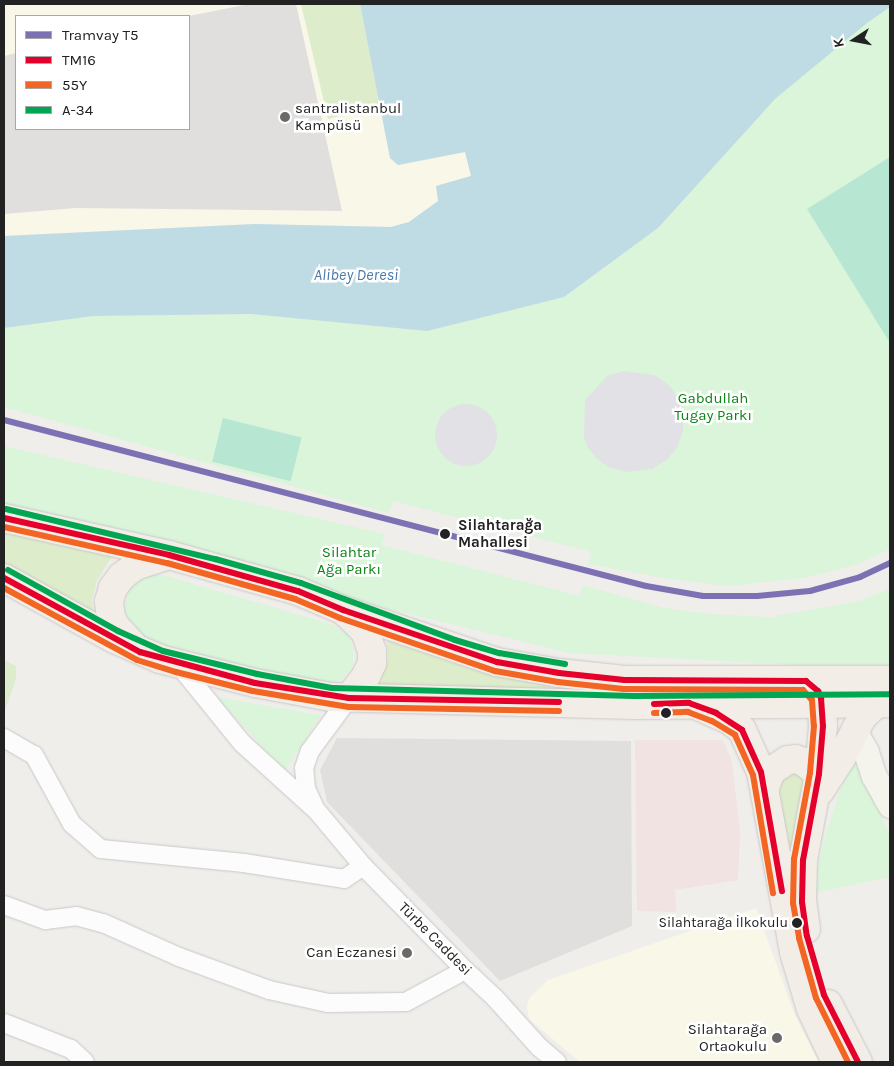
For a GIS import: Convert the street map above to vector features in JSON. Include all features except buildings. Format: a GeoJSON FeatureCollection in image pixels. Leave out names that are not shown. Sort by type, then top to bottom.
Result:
{"type":"FeatureCollection","features":[{"type":"Feature","properties":{"kind":"main road"},"geometry":{"type":"LineString","coordinates":[[4,518],[169,555],[298,591],[343,610],[497,662],[559,673],[635,680],[806,681],[886,695]]}},
{"type":"Feature","properties":{"kind":"main road"},"geometry":{"type":"LineString","coordinates":[[140,652],[116,627],[111,618],[109,602],[113,588],[121,577],[136,566],[169,555]]}},
{"type":"Feature","properties":{"kind":"main road"},"geometry":{"type":"LineString","coordinates":[[4,578],[140,652],[178,664],[298,691],[349,698],[634,705],[822,704],[886,695]]}},
{"type":"Feature","properties":{"kind":"main road"},"geometry":{"type":"LineString","coordinates":[[343,610],[365,631],[372,651],[372,663],[366,676],[349,698]]}},
{"type":"Feature","properties":{"kind":"main road"},"geometry":{"type":"LineString","coordinates":[[806,681],[818,691],[822,704],[817,787],[802,870],[802,902],[807,936],[824,995],[858,1062]]}},
{"type":"Feature","properties":{"kind":"main road"},"geometry":{"type":"LineString","coordinates":[[817,787],[842,757],[862,717],[886,695]]}},
{"type":"Feature","properties":{"kind":"main road"},"geometry":{"type":"LineString","coordinates":[[690,704],[716,713],[731,721],[742,730],[755,756],[765,787],[794,952],[811,1009],[836,1062]]}},
{"type":"Feature","properties":{"kind":"main road"},"geometry":{"type":"LineString","coordinates":[[854,731],[866,752],[874,776],[890,806]]}},
{"type":"Feature","properties":{"kind":"main road"},"geometry":{"type":"LineString","coordinates":[[765,787],[771,771],[788,760],[795,759],[804,762],[817,787]]}},
{"type":"Feature","properties":{"kind":"street"},"geometry":{"type":"LineString","coordinates":[[178,664],[242,743],[317,810]]}},
{"type":"Feature","properties":{"kind":"street"},"geometry":{"type":"LineString","coordinates":[[317,810],[306,789],[304,768],[310,751],[349,698]]}},
{"type":"Feature","properties":{"kind":"street"},"geometry":{"type":"LineString","coordinates":[[4,738],[34,755],[72,824],[101,849],[244,863],[344,879],[363,866]]}},
{"type":"Feature","properties":{"kind":"street","name":"Türbe Caddesi"},"geometry":{"type":"LineString","coordinates":[[317,810],[363,866],[495,998],[539,1046],[557,1062]]}},
{"type":"Feature","properties":{"kind":"street"},"geometry":{"type":"LineString","coordinates":[[4,905],[45,920],[76,916],[103,923],[179,957],[270,990],[328,1003],[406,1002],[465,970]]}},
{"type":"Feature","properties":{"kind":"street"},"geometry":{"type":"LineString","coordinates":[[4,1024],[71,1049],[85,1062]]}},
{"type":"Feature","properties":{"kind":"shaded area","name":"santralistanbul Kampüsü"},"geometry":{"type":"Polygon","coordinates":[[[4,4],[360,4],[398,165],[465,152],[471,176],[436,186],[439,201],[409,222],[391,227],[255,224],[4,236],[4,4]]]}},
{"type":"Feature","properties":{"kind":"shaded area","name":"santralistanbul Kampüsü"},"geometry":{"type":"Polygon","coordinates":[[[249,4],[296,4],[342,211],[76,208],[4,214],[4,56],[15,53],[15,130],[190,130],[190,16],[249,4]]]}},
{"type":"Feature","properties":{"kind":"shaded area"},"geometry":{"type":"Polygon","coordinates":[[[623,371],[655,375],[669,385],[679,399],[684,415],[683,432],[677,447],[667,460],[652,469],[626,472],[608,467],[596,458],[587,446],[582,432],[584,437],[585,400],[607,376],[623,371]]]}},
{"type":"Feature","properties":{"kind":"shaded area"},"geometry":{"type":"Polygon","coordinates":[[[466,404],[483,409],[488,413],[492,418],[497,435],[492,452],[488,457],[483,461],[466,466],[449,461],[444,457],[440,452],[435,435],[440,418],[444,413],[449,409],[466,404]]]}},
{"type":"Feature","properties":{"kind":"shaded area"},"geometry":{"type":"Polygon","coordinates":[[[337,738],[631,741],[632,926],[500,981],[327,802],[320,770],[337,738]]]}},
{"type":"Feature","properties":{"kind":"shaded area"},"geometry":{"type":"Polygon","coordinates":[[[635,740],[723,740],[732,762],[740,832],[738,880],[675,890],[676,912],[637,911],[635,740]]]}},
{"type":"Feature","properties":{"kind":"shaded area","name":"Silahtarağa İlkokulu"},"geometry":{"type":"Polygon","coordinates":[[[756,908],[794,1013],[819,1062],[580,1062],[529,1019],[527,1005],[530,997],[548,980],[756,908]]]}},
{"type":"Feature","properties":{"kind":"green space"},"geometry":{"type":"Polygon","coordinates":[[[301,4],[360,4],[380,106],[328,119],[301,4]]]}},
{"type":"Feature","properties":{"kind":"green space","name":"Gabdullah Tugay Parkı"},"geometry":{"type":"Polygon","coordinates":[[[890,7],[890,549],[859,564],[804,578],[727,586],[670,579],[588,564],[591,552],[393,501],[389,513],[4,407],[4,328],[93,316],[251,314],[427,331],[564,297],[658,228],[775,99],[867,23],[890,7]]]}},
{"type":"Feature","properties":{"kind":"green space"},"geometry":{"type":"Polygon","coordinates":[[[890,157],[890,343],[807,209],[890,157]]]}},
{"type":"Feature","properties":{"kind":"green space"},"geometry":{"type":"Polygon","coordinates":[[[223,418],[302,438],[291,481],[212,462],[223,418]]]}},
{"type":"Feature","properties":{"kind":"green space","name":"Silahtar Ağa Parkı"},"geometry":{"type":"Polygon","coordinates":[[[4,446],[385,534],[382,545],[580,596],[583,585],[664,608],[711,614],[771,617],[859,601],[890,589],[890,670],[569,653],[389,609],[237,563],[4,507],[4,446]]]}},
{"type":"Feature","properties":{"kind":"green space"},"geometry":{"type":"Polygon","coordinates":[[[4,530],[114,554],[97,580],[92,599],[93,613],[4,567],[4,530]]]}},
{"type":"Feature","properties":{"kind":"green space"},"geometry":{"type":"Polygon","coordinates":[[[151,574],[167,576],[330,624],[348,634],[353,649],[353,666],[341,680],[326,685],[140,643],[128,628],[125,610],[128,591],[141,576],[151,574]]]}},
{"type":"Feature","properties":{"kind":"green space"},"geometry":{"type":"Polygon","coordinates":[[[387,636],[465,667],[550,683],[550,692],[378,687],[388,660],[387,636]]]}},
{"type":"Feature","properties":{"kind":"green space"},"geometry":{"type":"Polygon","coordinates":[[[4,660],[16,666],[16,679],[4,713],[4,660]]]}},
{"type":"Feature","properties":{"kind":"green space"},"geometry":{"type":"Polygon","coordinates":[[[216,697],[321,715],[285,771],[216,697]]]}},
{"type":"Feature","properties":{"kind":"green space"},"geometry":{"type":"Polygon","coordinates":[[[854,760],[858,760],[890,836],[890,877],[814,893],[816,873],[827,830],[839,793],[854,760]]]}},
{"type":"Feature","properties":{"kind":"green space"},"geometry":{"type":"Polygon","coordinates":[[[795,772],[804,777],[805,788],[793,871],[780,832],[777,780],[795,772]]]}},
{"type":"Feature","properties":{"kind":"water","name":"Alibey Deresi"},"geometry":{"type":"Polygon","coordinates":[[[360,4],[890,4],[890,7],[867,23],[775,99],[658,228],[564,297],[427,331],[251,314],[93,316],[4,328],[4,236],[255,224],[391,227],[409,222],[438,201],[436,186],[471,176],[465,152],[398,165],[390,158],[360,4]]]}},
{"type":"Feature","properties":{"kind":"tram line","name":"T5"},"geometry":{"type":"LineString","coordinates":[[4,420],[646,586],[703,596],[757,596],[810,591],[860,577],[890,563]]}},
{"type":"Feature","properties":{"kind":"transit line","name":"A-34"},"geometry":{"type":"LineString","coordinates":[[6,509],[215,559],[301,583],[455,640],[499,653],[565,664]]}},
{"type":"Feature","properties":{"kind":"transit line","name":"TM16"},"geometry":{"type":"LineString","coordinates":[[4,518],[169,555],[298,591],[343,610],[497,662],[559,673],[625,680],[806,681],[818,691],[821,698],[823,726],[819,774],[803,860],[802,902],[807,936],[824,995],[858,1062]]}},
{"type":"Feature","properties":{"kind":"transit line","name":"55Y"},"geometry":{"type":"LineString","coordinates":[[4,527],[167,563],[295,599],[340,618],[495,671],[558,682],[624,689],[803,690],[812,700],[814,726],[810,773],[794,859],[793,903],[799,938],[816,998],[848,1062]]}},
{"type":"Feature","properties":{"kind":"transit line","name":"A-34"},"geometry":{"type":"LineString","coordinates":[[8,570],[118,631],[163,651],[257,674],[332,688],[634,696],[890,694]]}},
{"type":"Feature","properties":{"kind":"transit line","name":"TM16"},"geometry":{"type":"LineString","coordinates":[[4,578],[140,652],[255,683],[349,698],[559,702]]}},
{"type":"Feature","properties":{"kind":"transit line","name":"55Y"},"geometry":{"type":"LineString","coordinates":[[4,588],[137,660],[176,672],[253,691],[349,707],[559,711]]}},
{"type":"Feature","properties":{"kind":"transit line","name":"TM16"},"geometry":{"type":"LineString","coordinates":[[654,704],[689,703],[716,713],[742,730],[761,772],[782,891]]}},
{"type":"Feature","properties":{"kind":"transit line","name":"55Y"},"geometry":{"type":"LineString","coordinates":[[654,713],[688,712],[712,721],[735,735],[753,775],[773,893]]}},
{"type":"Feature","properties":{"kind":"place","name":"santralistanbul Kampüsü"},"geometry":{"type":"Point","coordinates":[285,117]}},
{"type":"Feature","properties":{"kind":"place","name":"Silahtarağa Mahallesi"},"geometry":{"type":"Point","coordinates":[445,534]}},
{"type":"Feature","properties":{"kind":"place","name":"Silahtarağa İlkokulu"},"geometry":{"type":"Point","coordinates":[797,923]}},
{"type":"Feature","properties":{"kind":"place","name":"Can Eczanesi"},"geometry":{"type":"Point","coordinates":[407,953]}},
{"type":"Feature","properties":{"kind":"place","name":"Silahtarağa Ortaokulu"},"geometry":{"type":"Point","coordinates":[777,1038]}}]}
